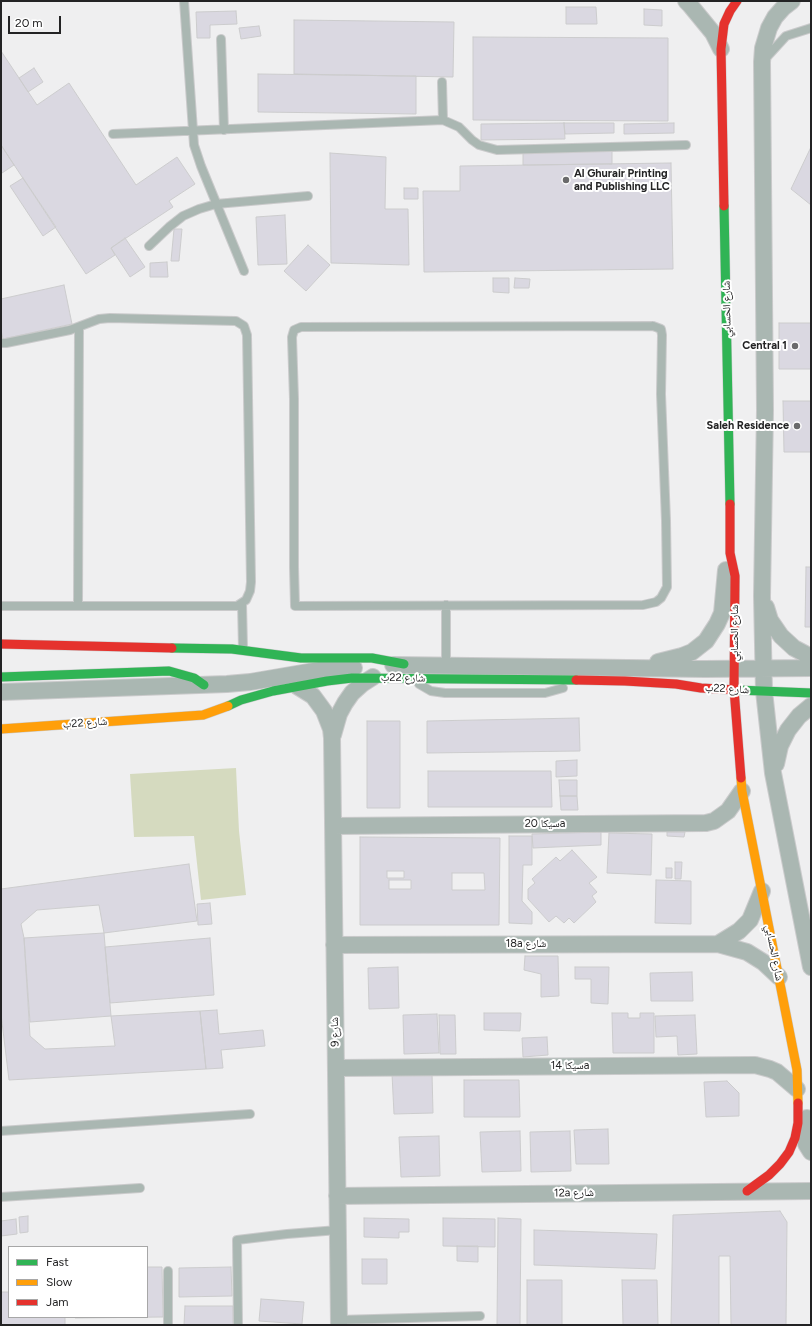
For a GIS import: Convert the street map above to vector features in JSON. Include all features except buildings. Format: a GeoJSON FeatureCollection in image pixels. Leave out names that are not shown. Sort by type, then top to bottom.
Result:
{"type":"FeatureCollection","features":[{"type":"Feature","properties":{"kind":"main road","name":"شارع الحسابي"},"geometry":{"type":"LineString","coordinates":[[737,1],[724,24],[721,49],[729,395],[730,553],[735,576],[734,689],[742,791],[797,1070],[798,1123],[795,1138],[789,1152],[769,1175],[747,1191]]}},
{"type":"Feature","properties":{"kind":"main road"},"geometry":{"type":"LineString","coordinates":[[1,644],[243,650],[301,658],[372,658],[404,664]]}},
{"type":"Feature","properties":{"kind":"main road"},"geometry":{"type":"LineString","coordinates":[[1,677],[169,671],[194,678],[204,685]]}},
{"type":"Feature","properties":{"kind":"main road","name":"شارع 22ب"},"geometry":{"type":"LineString","coordinates":[[1,729],[203,715],[213,713],[252,697],[297,686],[334,680],[373,678],[650,682],[701,688],[811,694]]}},
{"type":"Feature","properties":{"kind":"street","name":"شارع الحسابي"},"geometry":{"type":"LineString","coordinates":[[686,1],[713,33],[721,49]]}},
{"type":"Feature","properties":{"kind":"street"},"geometry":{"type":"LineString","coordinates":[[792,1],[779,13],[769,28],[763,48],[762,62],[765,410],[762,596],[764,691],[774,773],[811,967]]}},
{"type":"Feature","properties":{"kind":"street"},"geometry":{"type":"LineString","coordinates":[[638,668],[682,656],[692,652],[706,641],[722,613],[726,568],[730,553]]}},
{"type":"Feature","properties":{"kind":"street"},"geometry":{"type":"LineString","coordinates":[[762,596],[770,620],[781,636],[794,648],[811,657]]}},
{"type":"Feature","properties":{"kind":"street","name":"شارع 22ب"},"geometry":{"type":"LineString","coordinates":[[1,692],[250,682],[320,670],[404,664],[735,669],[811,668]]}},
{"type":"Feature","properties":{"kind":"street","name":"شارع 9"},"geometry":{"type":"LineString","coordinates":[[339,1322],[332,738],[334,726],[345,702],[357,688],[373,678]]}},
{"type":"Feature","properties":{"kind":"street","name":"شارع 9"},"geometry":{"type":"LineString","coordinates":[[297,686],[319,703],[328,720],[332,738]]}},
{"type":"Feature","properties":{"kind":"street"},"geometry":{"type":"LineString","coordinates":[[774,773],[780,746],[788,730],[799,716],[811,706]]}},
{"type":"Feature","properties":{"kind":"street","name":"سيكا 20a"},"geometry":{"type":"LineString","coordinates":[[333,826],[706,823],[718,819],[728,811],[742,791]]}},
{"type":"Feature","properties":{"kind":"street"},"geometry":{"type":"LineString","coordinates":[[718,944],[739,931],[750,920],[762,890]]}},
{"type":"Feature","properties":{"kind":"street","name":"18a شارع"},"geometry":{"type":"LineString","coordinates":[[334,945],[718,944],[738,949],[755,956],[779,977]]}},
{"type":"Feature","properties":{"kind":"street","name":"سيكا 14a"},"geometry":{"type":"LineString","coordinates":[[336,1068],[755,1065],[770,1068],[797,1089]]}},
{"type":"Feature","properties":{"kind":"street"},"geometry":{"type":"LineString","coordinates":[[797,1070],[808,1104],[806,1144],[811,1152]]}},
{"type":"Feature","properties":{"kind":"street","name":"12a شارع"},"geometry":{"type":"LineString","coordinates":[[337,1196],[811,1191]]}},
{"type":"Feature","properties":{"kind":"lane"},"geometry":{"type":"LineString","coordinates":[[184,1],[193,131],[197,156],[244,271]]}},
{"type":"Feature","properties":{"kind":"lane"},"geometry":{"type":"LineString","coordinates":[[762,62],[786,36],[811,28]]}},
{"type":"Feature","properties":{"kind":"lane"},"geometry":{"type":"LineString","coordinates":[[221,40],[224,130]]}},
{"type":"Feature","properties":{"kind":"lane"},"geometry":{"type":"LineString","coordinates":[[442,82],[443,120]]}},
{"type":"Feature","properties":{"kind":"lane"},"geometry":{"type":"LineString","coordinates":[[113,134],[443,120],[459,127],[479,145],[497,150],[686,145]]}},
{"type":"Feature","properties":{"kind":"lane"},"geometry":{"type":"LineString","coordinates":[[149,246],[168,227],[183,216],[199,209],[216,204],[308,196]]}},
{"type":"Feature","properties":{"kind":"lane"},"geometry":{"type":"LineString","coordinates":[[1,343],[79,327],[99,319],[110,318],[236,321],[240,323],[248,335],[251,582],[248,596],[242,603],[232,606],[1,606]]}},
{"type":"Feature","properties":{"kind":"lane"},"geometry":{"type":"LineString","coordinates":[[653,326],[660,329],[662,335],[660,394],[666,521],[667,587],[661,598],[650,605],[446,605],[295,606],[294,399],[292,337],[294,330],[301,327],[653,326]]}},
{"type":"Feature","properties":{"kind":"lane"},"geometry":{"type":"LineString","coordinates":[[78,606],[79,327]]}},
{"type":"Feature","properties":{"kind":"lane"},"geometry":{"type":"LineString","coordinates":[[242,603],[243,650]]}},
{"type":"Feature","properties":{"kind":"lane"},"geometry":{"type":"LineString","coordinates":[[446,605],[446,665]]}},
{"type":"Feature","properties":{"kind":"lane"},"geometry":{"type":"LineString","coordinates":[[413,678],[424,688],[431,691],[445,692],[545,693],[560,689],[574,680]]}},
{"type":"Feature","properties":{"kind":"lane"},"geometry":{"type":"LineString","coordinates":[[1,1131],[250,1114]]}},
{"type":"Feature","properties":{"kind":"lane"},"geometry":{"type":"LineString","coordinates":[[1,1197],[140,1188]]}},
{"type":"Feature","properties":{"kind":"lane"},"geometry":{"type":"LineString","coordinates":[[238,1325],[237,1240],[338,1230]]}},
{"type":"Feature","properties":{"kind":"lane"},"geometry":{"type":"LineString","coordinates":[[168,1271],[168,1325]]}},
{"type":"Feature","properties":{"kind":"lane"},"geometry":{"type":"LineString","coordinates":[[339,1322],[480,1316]]}},
{"type":"Feature","properties":{"kind":"green space"},"geometry":{"type":"Polygon","coordinates":[[[236,768],[239,831],[246,895],[201,900],[194,836],[134,837],[130,774],[236,768]]]}},
{"type":"Feature","properties":{"kind":"traffic: fast"},"geometry":{"type":"LineString","coordinates":[[724,206],[730,504]]}},
{"type":"Feature","properties":{"kind":"traffic: fast"},"geometry":{"type":"LineString","coordinates":[[172,648],[232,649],[301,658],[372,658],[404,664]]}},
{"type":"Feature","properties":{"kind":"traffic: fast"},"geometry":{"type":"LineString","coordinates":[[1,677],[169,671],[194,678],[204,685]]}},
{"type":"Feature","properties":{"kind":"traffic: fast"},"geometry":{"type":"LineString","coordinates":[[228,706],[241,700],[273,691],[352,678],[576,680]]}},
{"type":"Feature","properties":{"kind":"traffic: fast"},"geometry":{"type":"LineString","coordinates":[[737,690],[811,693]]}},
{"type":"Feature","properties":{"kind":"traffic: slow"},"geometry":{"type":"LineString","coordinates":[[1,729],[203,715],[228,706]]}},
{"type":"Feature","properties":{"kind":"traffic: slow"},"geometry":{"type":"LineString","coordinates":[[741,778],[742,791],[797,1070],[798,1103]]}},
{"type":"Feature","properties":{"kind":"traffic: jam"},"geometry":{"type":"LineString","coordinates":[[724,206],[721,49],[724,24],[737,1]]}},
{"type":"Feature","properties":{"kind":"traffic: jam"},"geometry":{"type":"LineString","coordinates":[[730,504],[730,553],[735,576],[734,689],[741,778]]}},
{"type":"Feature","properties":{"kind":"traffic: jam"},"geometry":{"type":"LineString","coordinates":[[1,644],[172,648]]}},
{"type":"Feature","properties":{"kind":"traffic: jam"},"geometry":{"type":"LineString","coordinates":[[576,680],[676,684],[701,688],[737,690]]}},
{"type":"Feature","properties":{"kind":"traffic: jam"},"geometry":{"type":"LineString","coordinates":[[747,1191],[769,1175],[789,1152],[795,1138],[798,1123],[798,1103]]}},
{"type":"Feature","properties":{"kind":"place","name":"Al Ghurair Printing and Publishing LLC"},"geometry":{"type":"Point","coordinates":[566,180]}},
{"type":"Feature","properties":{"kind":"place","name":"Central 1"},"geometry":{"type":"Point","coordinates":[795,346]}},
{"type":"Feature","properties":{"kind":"place","name":"Saleh Residence"},"geometry":{"type":"Point","coordinates":[797,426]}}]}
